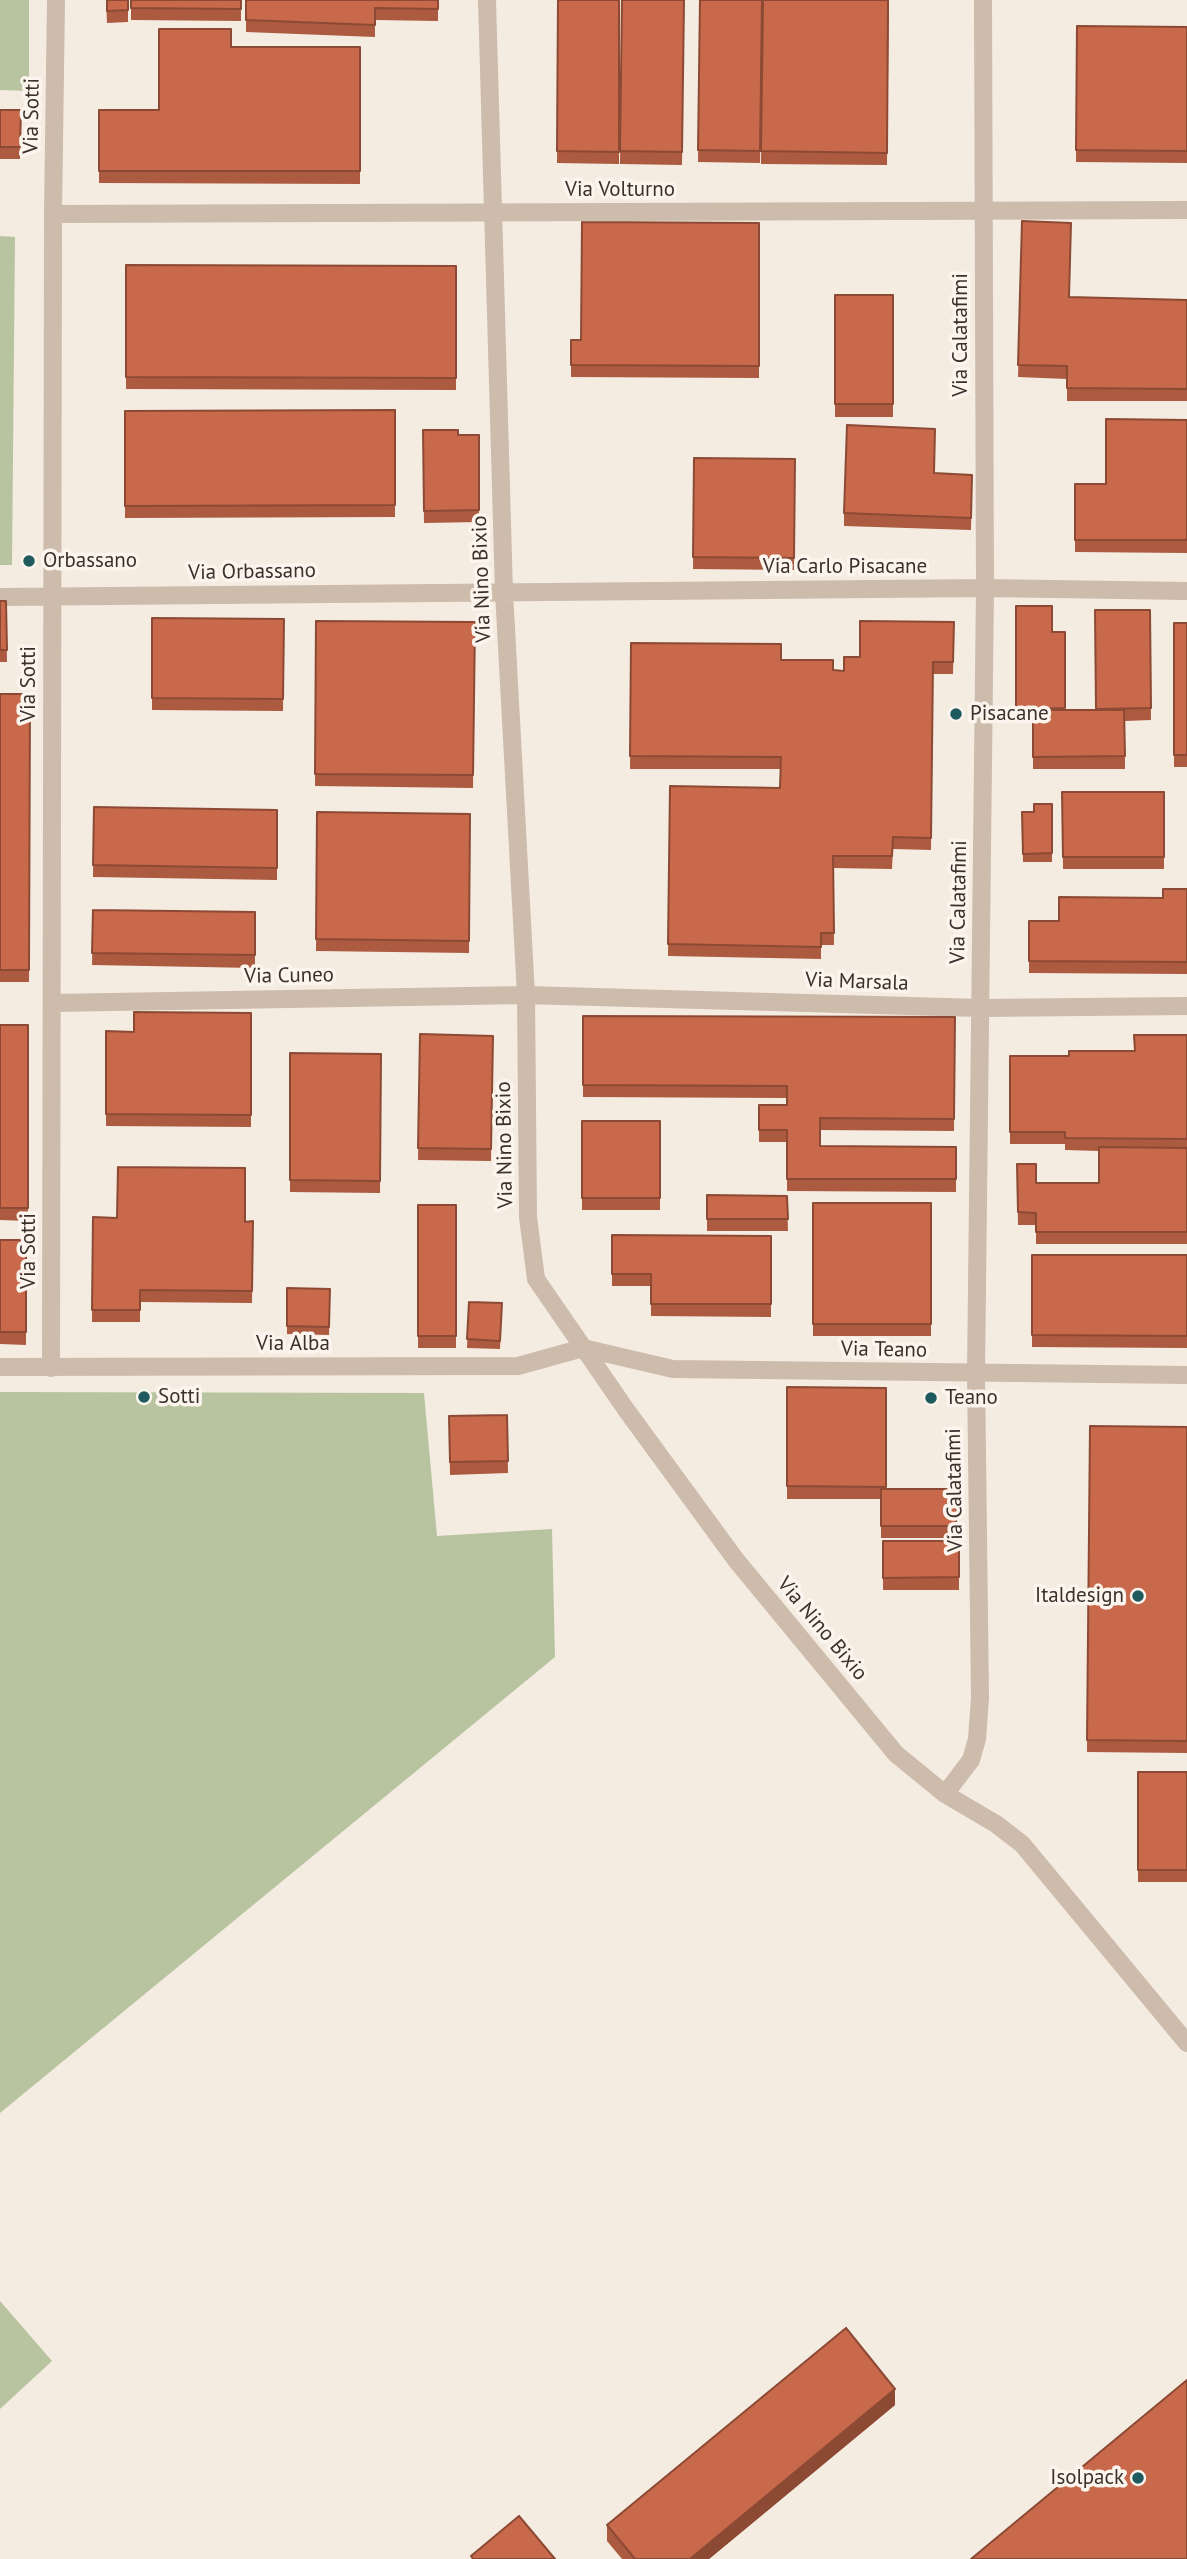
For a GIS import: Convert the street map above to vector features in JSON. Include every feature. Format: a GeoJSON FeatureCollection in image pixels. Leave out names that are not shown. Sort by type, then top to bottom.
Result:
{"type":"FeatureCollection","features":[{"type":"Feature","properties":{"kind":"street","name":"Via Sotti"},"geometry":{"type":"LineString","coordinates":[[51,1367],[53,214],[56,0]]}},
{"type":"Feature","properties":{"kind":"street","name":"Via Nino Bixio"},"geometry":{"type":"LineString","coordinates":[[487,0],[504,592],[526,995],[528,1217],[536,1279],[736,1560],[896,1754],[945,1794],[996,1824],[1022,1844],[1187,2043]]}},
{"type":"Feature","properties":{"kind":"street","name":"Via Calatafimi"},"geometry":{"type":"LineString","coordinates":[[945,1794],[971,1760],[977,1739],[980,1698],[976,1374],[985,588],[982,0]]}},
{"type":"Feature","properties":{"kind":"street","name":"Via Volturno"},"geometry":{"type":"LineString","coordinates":[[53,214],[1187,210]]}},
{"type":"Feature","properties":{"kind":"street","name":"Via Carlo Pisacane"},"geometry":{"type":"LineString","coordinates":[[504,592],[985,588],[1187,591]]}},
{"type":"Feature","properties":{"kind":"street","name":"Via Orbassano"},"geometry":{"type":"LineString","coordinates":[[0,597],[504,592]]}},
{"type":"Feature","properties":{"kind":"street","name":"Via Marsala"},"geometry":{"type":"LineString","coordinates":[[526,995],[980,1008],[1187,1006]]}},
{"type":"Feature","properties":{"kind":"street","name":"Via Cuneo"},"geometry":{"type":"LineString","coordinates":[[52,1003],[526,995]]}},
{"type":"Feature","properties":{"kind":"street","name":"Via Alba"},"geometry":{"type":"LineString","coordinates":[[0,1367],[518,1366],[583,1348]]}},
{"type":"Feature","properties":{"kind":"street","name":"Via Teano"},"geometry":{"type":"LineString","coordinates":[[583,1348],[673,1369],[1187,1375]]}},
{"type":"Feature","properties":{"kind":"green space"},"geometry":{"type":"Polygon","coordinates":[[[0,0],[29,0],[29,91],[0,90],[0,0]]]}},
{"type":"Feature","properties":{"kind":"green space"},"geometry":{"type":"Polygon","coordinates":[[[0,236],[15,237],[12,565],[0,565],[0,236]]]}},
{"type":"Feature","properties":{"kind":"green space"},"geometry":{"type":"Polygon","coordinates":[[[0,1392],[424,1393],[437,1536],[552,1529],[555,1657],[0,2113],[0,1392]]]}},
{"type":"Feature","properties":{"kind":"green space"},"geometry":{"type":"Polygon","coordinates":[[[0,2301],[52,2361],[0,2409],[0,2301]]]}},
{"type":"Feature","properties":{"kind":"building"},"geometry":{"type":"Polygon","coordinates":[[[107,0],[128,0],[128,10],[107,11],[107,0]]]}},
{"type":"Feature","properties":{"kind":"building"},"geometry":{"type":"Polygon","coordinates":[[[131,0],[241,0],[241,9],[131,8],[131,0]]]}},
{"type":"Feature","properties":{"kind":"building"},"geometry":{"type":"Polygon","coordinates":[[[246,0],[438,0],[438,9],[375,8],[375,25],[246,20],[246,0]]]}},
{"type":"Feature","properties":{"kind":"building"},"geometry":{"type":"Polygon","coordinates":[[[558,0],[619,0],[619,152],[557,151],[558,0]]]}},
{"type":"Feature","properties":{"kind":"building"},"geometry":{"type":"Polygon","coordinates":[[[622,0],[684,0],[682,152],[620,151],[622,0]]]}},
{"type":"Feature","properties":{"kind":"building"},"geometry":{"type":"Polygon","coordinates":[[[700,0],[762,0],[760,151],[698,150],[700,0]]]}},
{"type":"Feature","properties":{"kind":"building"},"geometry":{"type":"Polygon","coordinates":[[[763,0],[888,0],[887,153],[761,151],[763,0]]]}},
{"type":"Feature","properties":{"kind":"building"},"geometry":{"type":"Polygon","coordinates":[[[1077,26],[1187,27],[1187,151],[1076,150],[1077,26]]]}},
{"type":"Feature","properties":{"kind":"building"},"geometry":{"type":"Polygon","coordinates":[[[159,29],[231,29],[231,47],[360,47],[360,171],[99,171],[99,110],[159,110],[159,29]]]}},
{"type":"Feature","properties":{"kind":"building"},"geometry":{"type":"Polygon","coordinates":[[[0,110],[21,110],[20,147],[0,147],[0,110]]]}},
{"type":"Feature","properties":{"kind":"building"},"geometry":{"type":"Polygon","coordinates":[[[1022,221],[1071,223],[1069,297],[1187,300],[1187,389],[1067,388],[1067,366],[1018,365],[1022,221]]]}},
{"type":"Feature","properties":{"kind":"building"},"geometry":{"type":"Polygon","coordinates":[[[582,222],[759,223],[759,366],[571,365],[571,340],[581,340],[582,222]]]}},
{"type":"Feature","properties":{"kind":"building"},"geometry":{"type":"Polygon","coordinates":[[[126,265],[456,266],[456,378],[126,377],[126,265]]]}},
{"type":"Feature","properties":{"kind":"building"},"geometry":{"type":"Polygon","coordinates":[[[835,295],[893,295],[893,404],[835,404],[835,295]]]}},
{"type":"Feature","properties":{"kind":"building"},"geometry":{"type":"Polygon","coordinates":[[[395,410],[395,505],[125,506],[125,411],[395,410]]]}},
{"type":"Feature","properties":{"kind":"building"},"geometry":{"type":"Polygon","coordinates":[[[1106,419],[1187,420],[1187,540],[1075,540],[1075,484],[1106,484],[1106,419]]]}},
{"type":"Feature","properties":{"kind":"building"},"geometry":{"type":"Polygon","coordinates":[[[847,425],[935,429],[934,473],[972,475],[971,518],[844,513],[847,425]]]}},
{"type":"Feature","properties":{"kind":"building"},"geometry":{"type":"Polygon","coordinates":[[[423,430],[458,430],[458,435],[479,435],[479,510],[424,511],[423,430]]]}},
{"type":"Feature","properties":{"kind":"building"},"geometry":{"type":"Polygon","coordinates":[[[694,458],[795,459],[794,558],[693,557],[694,458]]]}},
{"type":"Feature","properties":{"kind":"building"},"geometry":{"type":"Polygon","coordinates":[[[0,601],[6,601],[7,650],[0,650],[0,601]]]}},
{"type":"Feature","properties":{"kind":"building"},"geometry":{"type":"Polygon","coordinates":[[[1016,606],[1052,606],[1052,632],[1065,632],[1065,708],[1016,709],[1016,606]]]}},
{"type":"Feature","properties":{"kind":"building"},"geometry":{"type":"Polygon","coordinates":[[[1095,610],[1150,610],[1151,708],[1096,709],[1095,610]]]}},
{"type":"Feature","properties":{"kind":"building"},"geometry":{"type":"Polygon","coordinates":[[[152,618],[284,619],[283,699],[152,698],[152,618]]]}},
{"type":"Feature","properties":{"kind":"building"},"geometry":{"type":"Polygon","coordinates":[[[316,621],[475,622],[473,775],[315,774],[316,621]]]}},
{"type":"Feature","properties":{"kind":"building"},"geometry":{"type":"Polygon","coordinates":[[[860,621],[954,622],[953,662],[933,662],[931,838],[893,837],[892,856],[833,856],[834,933],[821,933],[821,947],[668,944],[670,786],[780,788],[781,757],[630,756],[631,643],[781,644],[781,660],[833,660],[833,670],[844,671],[844,657],[860,657],[860,621]]]}},
{"type":"Feature","properties":{"kind":"building"},"geometry":{"type":"Polygon","coordinates":[[[1174,623],[1187,623],[1187,755],[1174,755],[1174,623]]]}},
{"type":"Feature","properties":{"kind":"building"},"geometry":{"type":"Polygon","coordinates":[[[0,694],[30,694],[29,970],[0,970],[0,694]]]}},
{"type":"Feature","properties":{"kind":"building"},"geometry":{"type":"Polygon","coordinates":[[[1033,710],[1124,710],[1125,756],[1033,757],[1033,710]]]}},
{"type":"Feature","properties":{"kind":"building"},"geometry":{"type":"Polygon","coordinates":[[[1062,792],[1164,792],[1164,857],[1063,857],[1062,792]]]}},
{"type":"Feature","properties":{"kind":"building"},"geometry":{"type":"Polygon","coordinates":[[[1034,804],[1052,804],[1052,853],[1023,854],[1022,812],[1034,812],[1034,804]]]}},
{"type":"Feature","properties":{"kind":"building"},"geometry":{"type":"Polygon","coordinates":[[[94,807],[277,810],[277,868],[93,865],[94,807]]]}},
{"type":"Feature","properties":{"kind":"building"},"geometry":{"type":"Polygon","coordinates":[[[317,812],[470,814],[469,941],[316,939],[317,812]]]}},
{"type":"Feature","properties":{"kind":"building"},"geometry":{"type":"Polygon","coordinates":[[[1163,889],[1187,889],[1187,962],[1029,961],[1029,921],[1059,921],[1059,897],[1163,898],[1163,889]]]}},
{"type":"Feature","properties":{"kind":"building"},"geometry":{"type":"Polygon","coordinates":[[[93,910],[255,912],[255,955],[92,953],[93,910]]]}},
{"type":"Feature","properties":{"kind":"building"},"geometry":{"type":"Polygon","coordinates":[[[134,1012],[251,1013],[251,1115],[106,1114],[106,1031],[134,1032],[134,1012]]]}},
{"type":"Feature","properties":{"kind":"building"},"geometry":{"type":"Polygon","coordinates":[[[583,1016],[955,1017],[954,1119],[820,1118],[820,1146],[956,1147],[956,1179],[787,1179],[787,1130],[759,1130],[759,1105],[787,1105],[787,1086],[583,1085],[583,1016]]]}},
{"type":"Feature","properties":{"kind":"building"},"geometry":{"type":"Polygon","coordinates":[[[0,1025],[28,1025],[28,1208],[0,1208],[0,1025]]]}},
{"type":"Feature","properties":{"kind":"building"},"geometry":{"type":"Polygon","coordinates":[[[420,1034],[493,1036],[491,1149],[418,1148],[420,1034]]]}},
{"type":"Feature","properties":{"kind":"building"},"geometry":{"type":"Polygon","coordinates":[[[1134,1035],[1187,1035],[1187,1139],[1065,1138],[1065,1132],[1010,1132],[1010,1056],[1069,1056],[1069,1051],[1135,1051],[1134,1035]]]}},
{"type":"Feature","properties":{"kind":"building"},"geometry":{"type":"Polygon","coordinates":[[[290,1053],[381,1054],[380,1181],[290,1180],[290,1053]]]}},
{"type":"Feature","properties":{"kind":"building"},"geometry":{"type":"Polygon","coordinates":[[[582,1121],[660,1121],[660,1198],[582,1198],[582,1121]]]}},
{"type":"Feature","properties":{"kind":"building"},"geometry":{"type":"Polygon","coordinates":[[[1099,1147],[1187,1148],[1187,1232],[1036,1232],[1036,1213],[1018,1212],[1017,1164],[1036,1164],[1036,1183],[1099,1183],[1099,1147]]]}},
{"type":"Feature","properties":{"kind":"building"},"geometry":{"type":"Polygon","coordinates":[[[118,1167],[245,1168],[245,1222],[253,1221],[252,1291],[140,1290],[140,1310],[92,1310],[93,1217],[117,1218],[118,1167]]]}},
{"type":"Feature","properties":{"kind":"building"},"geometry":{"type":"Polygon","coordinates":[[[707,1195],[787,1196],[788,1219],[707,1219],[707,1195]]]}},
{"type":"Feature","properties":{"kind":"building"},"geometry":{"type":"Polygon","coordinates":[[[813,1203],[931,1203],[931,1324],[813,1324],[813,1203]]]}},
{"type":"Feature","properties":{"kind":"building"},"geometry":{"type":"Polygon","coordinates":[[[418,1205],[456,1205],[456,1336],[418,1336],[418,1205]]]}},
{"type":"Feature","properties":{"kind":"building"},"geometry":{"type":"Polygon","coordinates":[[[612,1235],[771,1236],[771,1304],[651,1304],[651,1274],[612,1274],[612,1235]]]}},
{"type":"Feature","properties":{"kind":"building"},"geometry":{"type":"Polygon","coordinates":[[[0,1240],[26,1240],[26,1332],[0,1332],[0,1240]]]}},
{"type":"Feature","properties":{"kind":"building"},"geometry":{"type":"Polygon","coordinates":[[[1032,1255],[1187,1255],[1187,1336],[1032,1335],[1032,1255]]]}},
{"type":"Feature","properties":{"kind":"building"},"geometry":{"type":"Polygon","coordinates":[[[287,1288],[330,1289],[329,1327],[287,1326],[287,1288]]]}},
{"type":"Feature","properties":{"kind":"building"},"geometry":{"type":"Polygon","coordinates":[[[469,1302],[502,1303],[500,1341],[467,1339],[469,1302]]]}},
{"type":"Feature","properties":{"kind":"building"},"geometry":{"type":"Polygon","coordinates":[[[787,1387],[886,1388],[886,1487],[787,1486],[787,1387]]]}},
{"type":"Feature","properties":{"kind":"building"},"geometry":{"type":"Polygon","coordinates":[[[507,1415],[508,1461],[450,1462],[449,1416],[507,1415]]]}},
{"type":"Feature","properties":{"kind":"building","name":"Italdesign"},"geometry":{"type":"Polygon","coordinates":[[[1090,1426],[1187,1427],[1187,1741],[1087,1740],[1090,1426]]]}},
{"type":"Feature","properties":{"kind":"building"},"geometry":{"type":"Polygon","coordinates":[[[881,1489],[957,1489],[956,1526],[881,1526],[881,1489]]]}},
{"type":"Feature","properties":{"kind":"building"},"geometry":{"type":"Polygon","coordinates":[[[883,1541],[959,1541],[959,1577],[883,1578],[883,1541]]]}},
{"type":"Feature","properties":{"kind":"building"},"geometry":{"type":"Polygon","coordinates":[[[1138,1772],[1187,1772],[1187,1870],[1138,1870],[1138,1772]]]}},
{"type":"Feature","properties":{"kind":"building"},"geometry":{"type":"Polygon","coordinates":[[[846,2328],[895,2389],[690,2559],[635,2559],[607,2525],[846,2328]]]}},
{"type":"Feature","properties":{"kind":"building","name":"Isolpack"},"geometry":{"type":"Polygon","coordinates":[[[1187,2380],[1187,2559],[971,2559],[1187,2380]]]}},
{"type":"Feature","properties":{"kind":"building"},"geometry":{"type":"Polygon","coordinates":[[[519,2516],[555,2559],[473,2559],[471,2556],[519,2516]]]}},
{"type":"Feature","properties":{"kind":"place","name":"Orbassano"},"geometry":{"type":"Point","coordinates":[29,561]}},
{"type":"Feature","properties":{"kind":"place","name":"Pisacane"},"geometry":{"type":"Point","coordinates":[956,714]}},
{"type":"Feature","properties":{"kind":"place","name":"Sotti"},"geometry":{"type":"Point","coordinates":[144,1397]}},
{"type":"Feature","properties":{"kind":"place","name":"Teano"},"geometry":{"type":"Point","coordinates":[931,1398]}},
{"type":"Feature","properties":{"kind":"place","name":"Italdesign"},"geometry":{"type":"Point","coordinates":[1138,1596]}},
{"type":"Feature","properties":{"kind":"place","name":"Isolpack"},"geometry":{"type":"Point","coordinates":[1138,2478]}}]}
